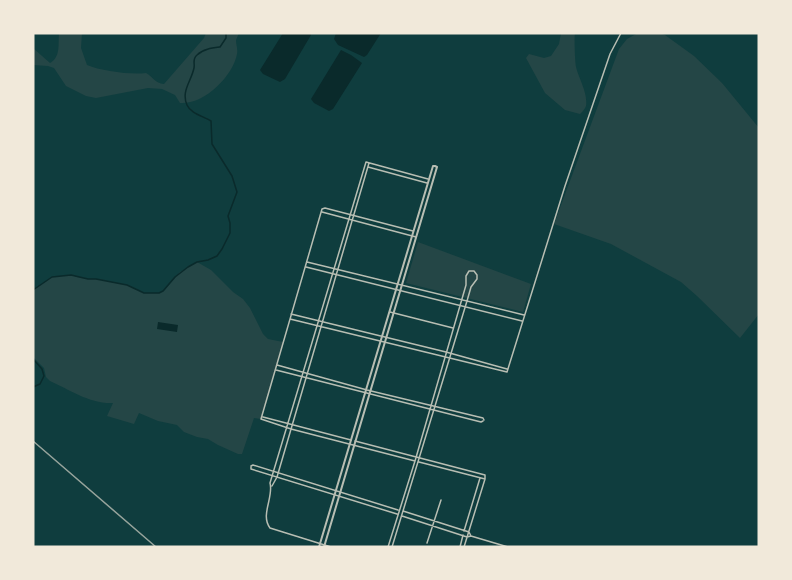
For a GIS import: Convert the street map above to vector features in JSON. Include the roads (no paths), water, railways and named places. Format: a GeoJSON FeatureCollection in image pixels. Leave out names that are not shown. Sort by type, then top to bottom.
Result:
{"type":"FeatureCollection","features":[{"type":"Feature","properties":{"kind":"street"},"geometry":{"type":"LineString","coordinates":[[508,371],[565,186],[610,54],[621,33]]}},
{"type":"Feature","properties":{"kind":"street"},"geometry":{"type":"LineString","coordinates":[[324,546],[417,237],[431,180],[369,162],[366,162],[364,166],[272,476],[270,483],[272,491],[266,516],[270,528],[320,545],[324,546],[331,547]]}},
{"type":"Feature","properties":{"kind":"street"},"geometry":{"type":"LineString","coordinates":[[272,486],[277,477],[369,162]]}},
{"type":"Feature","properties":{"kind":"street"},"geometry":{"type":"LineString","coordinates":[[364,166],[430,184]]}},
{"type":"Feature","properties":{"kind":"street"},"geometry":{"type":"LineString","coordinates":[[320,545],[412,236],[430,184]]}},
{"type":"Feature","properties":{"kind":"street"},"geometry":{"type":"LineString","coordinates":[[322,210],[325,208],[418,233]]}},
{"type":"Feature","properties":{"kind":"street"},"geometry":{"type":"LineString","coordinates":[[322,210],[417,237]]}},
{"type":"Feature","properties":{"kind":"street"},"geometry":{"type":"LineString","coordinates":[[262,418],[322,210]]}},
{"type":"Feature","properties":{"kind":"street"},"geometry":{"type":"LineString","coordinates":[[306,262],[525,316]]}},
{"type":"Feature","properties":{"kind":"street"},"geometry":{"type":"LineString","coordinates":[[305,266],[523,321]]}},
{"type":"Feature","properties":{"kind":"street"},"geometry":{"type":"LineString","coordinates":[[388,547],[462,300],[467,282],[466,274],[472,271],[477,277],[465,306],[392,547]]}},
{"type":"Feature","properties":{"kind":"street"},"geometry":{"type":"LineString","coordinates":[[390,312],[453,328]]}},
{"type":"Feature","properties":{"kind":"street"},"geometry":{"type":"LineString","coordinates":[[291,314],[451,353],[508,371]]}},
{"type":"Feature","properties":{"kind":"street"},"geometry":{"type":"LineString","coordinates":[[290,319],[386,341],[506,373],[508,371]]}},
{"type":"Feature","properties":{"kind":"street"},"geometry":{"type":"LineString","coordinates":[[275,370],[326,383],[366,392],[371,391],[483,418],[483,421],[370,395],[366,392],[327,379],[277,365]]}},
{"type":"Feature","properties":{"kind":"street"},"geometry":{"type":"LineString","coordinates":[[372,371],[376,372]]}},
{"type":"Feature","properties":{"kind":"street"},"geometry":{"type":"LineString","coordinates":[[326,383],[327,379]]}},
{"type":"Feature","properties":{"kind":"street"},"geometry":{"type":"LineString","coordinates":[[262,418],[331,435],[351,442],[355,446],[485,479]]}},
{"type":"Feature","properties":{"kind":"street"},"geometry":{"type":"LineString","coordinates":[[262,418],[287,428],[330,439],[356,441],[483,474],[486,476],[464,547]]}},
{"type":"Feature","properties":{"kind":"street"},"geometry":{"type":"LineString","coordinates":[[330,439],[331,435]]}},
{"type":"Feature","properties":{"kind":"street"},"geometry":{"type":"LineString","coordinates":[[369,449],[370,445]]}},
{"type":"Feature","properties":{"kind":"street"},"geometry":{"type":"LineString","coordinates":[[335,493],[274,471],[253,465],[251,468],[272,476],[277,477],[335,493],[403,511],[468,532],[471,536]]}},
{"type":"Feature","properties":{"kind":"street"},"geometry":{"type":"LineString","coordinates":[[460,547],[483,474]]}},
{"type":"Feature","properties":{"kind":"street"},"geometry":{"type":"LineString","coordinates":[[340,494],[467,537],[471,536],[508,547]]}},
{"type":"Feature","properties":{"kind":"street"},"geometry":{"type":"LineString","coordinates":[[427,543],[441,500]]}},
{"type":"Feature","properties":{"kind":"waterway"},"geometry":{"type":"LineString","coordinates":[[33,290],[52,277],[71,275],[127,285],[144,293],[159,293],[188,267],[217,256],[230,233],[228,216],[237,192],[232,176],[212,144],[211,121],[191,111],[185,95],[194,68],[195,57],[205,50],[220,47],[226,38],[226,33]]}},
{"type":"Feature","properties":{"kind":"waterway"},"geometry":{"type":"LineString","coordinates":[[33,359],[42,369],[44,376],[40,384],[33,387]]}},
{"type":"Feature","properties":{"kind":"railway"},"geometry":{"type":"LineString","coordinates":[[33,441],[156,547]]}}]}
